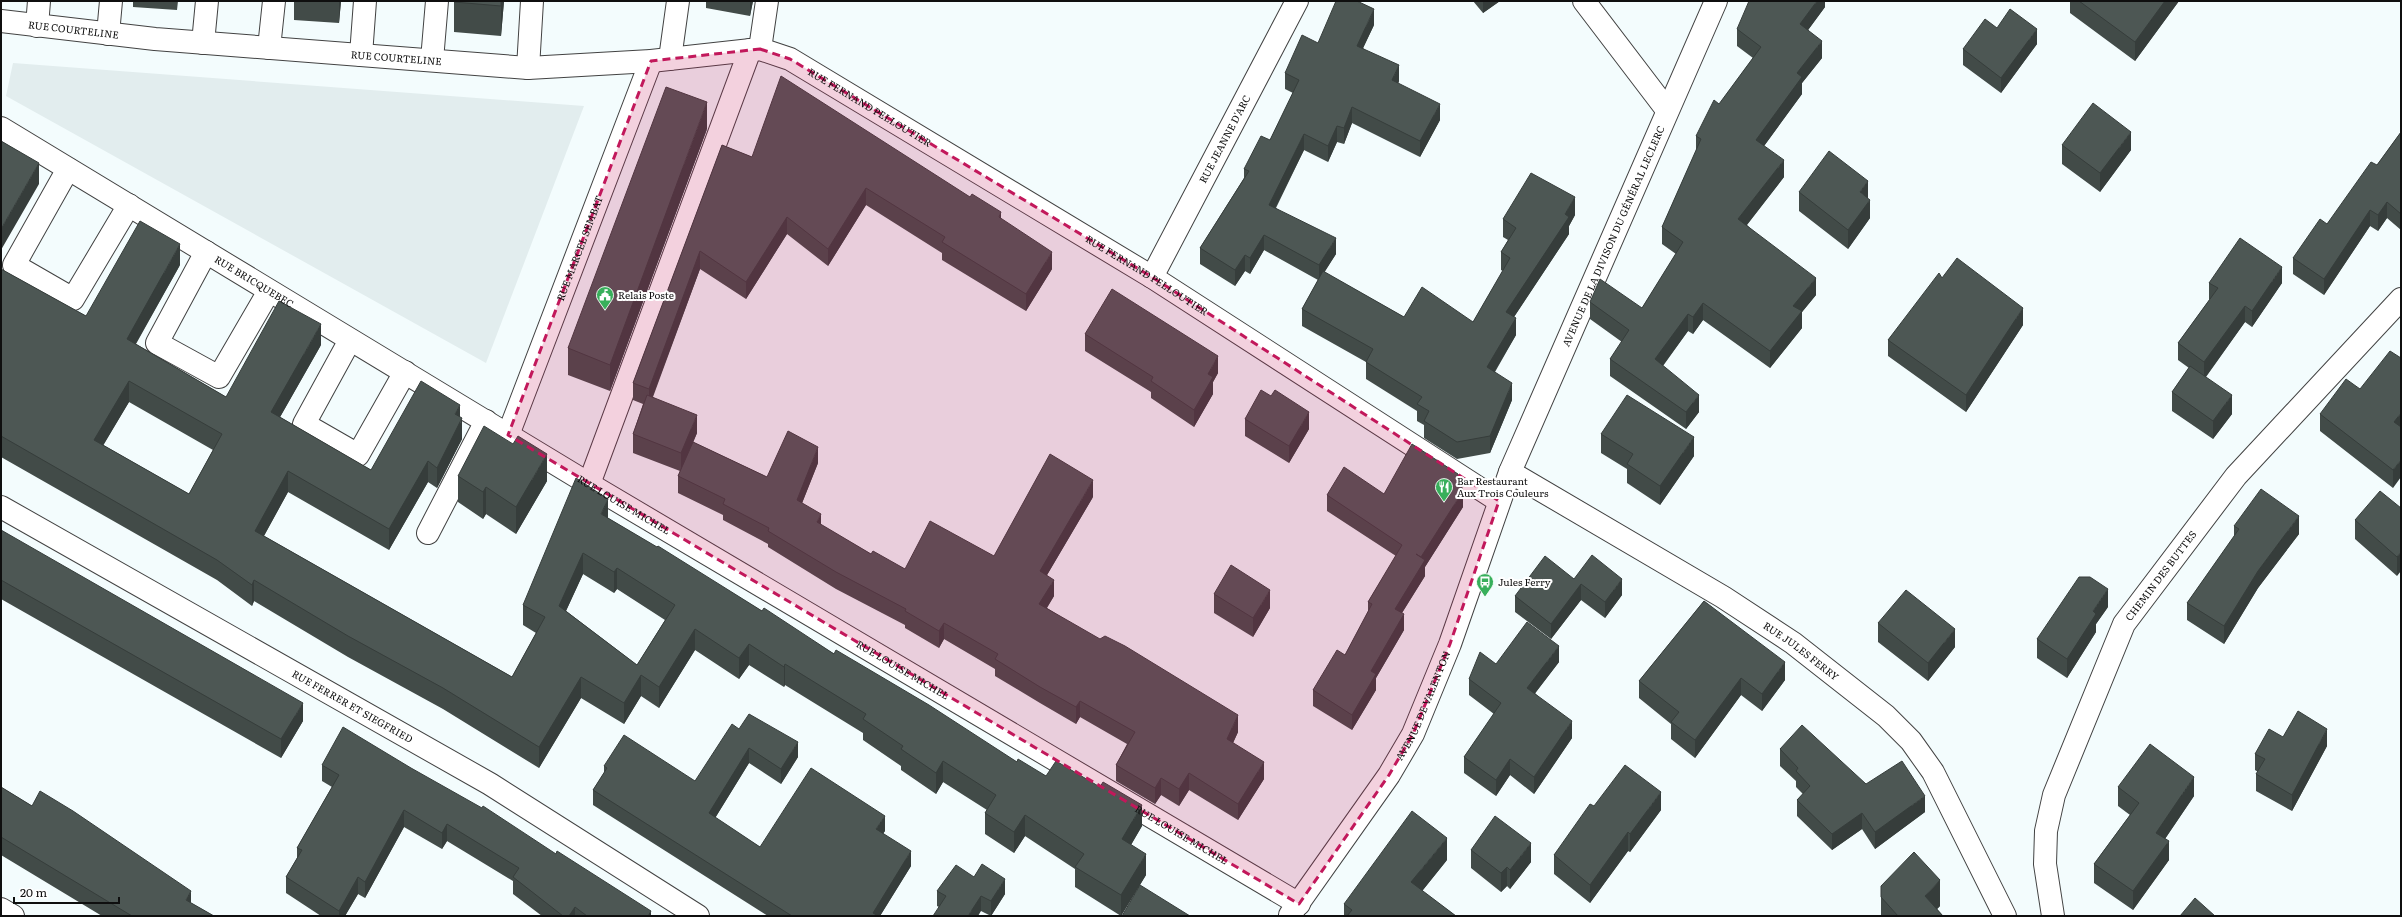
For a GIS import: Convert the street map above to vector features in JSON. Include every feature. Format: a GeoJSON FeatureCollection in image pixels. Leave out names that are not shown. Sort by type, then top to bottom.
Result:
{"type":"FeatureCollection","features":[{"type":"Feature","properties":{"kind":"street"},"geometry":{"type":"LineString","coordinates":[[37,26],[39,1]]}},
{"type":"Feature","properties":{"kind":"street"},"geometry":{"type":"LineString","coordinates":[[108,34],[111,1]]}},
{"type":"Feature","properties":{"kind":"street"},"geometry":{"type":"LineString","coordinates":[[203,43],[207,1]]}},
{"type":"Feature","properties":{"kind":"street"},"geometry":{"type":"LineString","coordinates":[[270,48],[274,1]]}},
{"type":"Feature","properties":{"kind":"street"},"geometry":{"type":"LineString","coordinates":[[361,55],[365,1]]}},
{"type":"Feature","properties":{"kind":"street"},"geometry":{"type":"LineString","coordinates":[[432,60],[437,1]]}},
{"type":"Feature","properties":{"kind":"street"},"geometry":{"type":"LineString","coordinates":[[528,68],[532,1]]}},
{"type":"Feature","properties":{"kind":"street","name":"RUE MARCEL SEMBAT"},"geometry":{"type":"LineString","coordinates":[[508,435],[661,60],[678,1]]}},
{"type":"Feature","properties":{"kind":"street"},"geometry":{"type":"LineString","coordinates":[[589,484],[755,49],[768,1]]}},
{"type":"Feature","properties":{"kind":"street","name":"RUE JEANNE D'ARC"},"geometry":{"type":"LineString","coordinates":[[1152,277],[1297,1]]}},
{"type":"Feature","properties":{"kind":"street"},"geometry":{"type":"LineString","coordinates":[[1584,1],[1667,110]]}},
{"type":"Feature","properties":{"kind":"street","name":"AVENUE DE LA DIVISON DU GÉNÉRAL LECLERC"},"geometry":{"type":"LineString","coordinates":[[1510,472],[1667,110],[1716,1]]}},
{"type":"Feature","properties":{"kind":"street","name":"RUE COURTELINE"},"geometry":{"type":"LineString","coordinates":[[4,27],[37,26],[203,43],[528,68],[661,60],[755,49],[790,59]]}},
{"type":"Feature","properties":{"kind":"street","name":"RUE FERNAND PELLOUTIER"},"geometry":{"type":"LineString","coordinates":[[790,59],[1152,277],[1499,501]]}},
{"type":"Feature","properties":{"kind":"street","name":"RUE BRICQUEBEC"},"geometry":{"type":"LineString","coordinates":[[1,128],[508,435]]}},
{"type":"Feature","properties":{"kind":"street"},"geometry":{"type":"LineString","coordinates":[[68,169],[14,265],[74,299],[129,205]]}},
{"type":"Feature","properties":{"kind":"street"},"geometry":{"type":"LineString","coordinates":[[206,252],[157,343],[219,377],[269,291]]}},
{"type":"Feature","properties":{"kind":"street","name":"CHEMIN DES BUTTES"},"geometry":{"type":"LineString","coordinates":[[2053,916],[2045,864],[2046,831],[2054,795],[2124,624],[2236,476],[2401,299]]}},
{"type":"Feature","properties":{"kind":"street"},"geometry":{"type":"LineString","coordinates":[[350,340],[304,424],[358,455],[405,372]]}},
{"type":"Feature","properties":{"kind":"street"},"geometry":{"type":"LineString","coordinates":[[428,533],[486,421]]}},
{"type":"Feature","properties":{"kind":"street","name":"RUE LOUISE MICHEL"},"geometry":{"type":"LineString","coordinates":[[508,435],[1294,910]]}},
{"type":"Feature","properties":{"kind":"street","name":"AVENUE DE VALENTON"},"geometry":{"type":"LineString","coordinates":[[1294,910],[1389,775],[1413,734],[1450,644],[1510,472]]}},
{"type":"Feature","properties":{"kind":"street","name":"RUE JULES FERRY"},"geometry":{"type":"LineString","coordinates":[[1510,472],[1723,597],[1793,643],[1886,716],[1911,742],[1933,772],[2004,916]]}},
{"type":"Feature","properties":{"kind":"street","name":"RUE FERRER ET SIEGFRIED"},"geometry":{"type":"LineString","coordinates":[[1,507],[490,784],[698,916]]}},
{"type":"Feature","properties":{"kind":"street"},"geometry":{"type":"LineString","coordinates":[[1,909],[13,916]]}},
{"type":"Feature","properties":{"kind":"highlighted area"},"geometry":{"type":"Polygon","coordinates":[[[760,49],[790,59],[1152,277],[1499,501],[1450,644],[1413,734],[1389,775],[1299,904],[508,435],[651,61],[760,49]]]}},
{"type":"Feature","properties":{"kind":"shaded area"},"geometry":{"type":"Polygon","coordinates":[[[13,63],[584,106],[486,363],[6,96],[13,63]]]}},
{"type":"Feature","properties":{"kind":"building"},"geometry":{"type":"Polygon","coordinates":[[[501,1],[501,6],[454,2],[501,1]]]}},
{"type":"Feature","properties":{"kind":"building"},"geometry":{"type":"Polygon","coordinates":[[[1336,1],[1357,1],[1374,9],[1357,46],[1399,65],[1392,80],[1440,104],[1420,141],[1352,107],[1344,128],[1337,126],[1328,146],[1304,134],[1269,205],[1336,238],[1319,265],[1264,235],[1250,258],[1245,255],[1235,270],[1200,248],[1249,171],[1244,169],[1261,136],[1270,140],[1299,80],[1285,73],[1302,35],[1318,43],[1336,1]]]}},
{"type":"Feature","properties":{"kind":"building"},"geometry":{"type":"Polygon","coordinates":[[[1749,1],[1817,1],[1800,24],[1822,41],[1797,73],[1802,77],[1756,140],[1784,160],[1738,219],[1816,278],[1793,306],[1802,311],[1770,351],[1703,303],[1693,317],[1688,314],[1655,359],[1699,395],[1686,412],[1610,359],[1629,330],[1590,302],[1600,279],[1642,308],[1683,242],[1662,227],[1701,139],[1696,136],[1714,100],[1719,104],[1761,47],[1737,29],[1749,1]]]}},
{"type":"Feature","properties":{"kind":"building"},"geometry":{"type":"Polygon","coordinates":[[[2079,1],[2165,1],[2135,42],[2079,1]]]}},
{"type":"Feature","properties":{"kind":"building"},"geometry":{"type":"Polygon","coordinates":[[[2010,9],[2037,29],[2001,78],[1963,49],[1985,19],[1997,28],[2010,9]]]}},
{"type":"Feature","properties":{"kind":"building"},"geometry":{"type":"Polygon","coordinates":[[[781,76],[970,197],[972,194],[1001,212],[999,217],[1052,252],[1026,294],[942,242],[945,237],[866,188],[828,249],[787,217],[746,282],[700,251],[649,389],[633,383],[722,145],[752,157],[781,76]]]}},
{"type":"Feature","properties":{"kind":"building"},"geometry":{"type":"Polygon","coordinates":[[[666,87],[707,102],[610,365],[568,348],[666,87]]]}},
{"type":"Feature","properties":{"kind":"building"},"geometry":{"type":"Polygon","coordinates":[[[2093,103],[2131,132],[2100,173],[2062,145],[2093,103]]]}},
{"type":"Feature","properties":{"kind":"building"},"geometry":{"type":"Polygon","coordinates":[[[2401,132],[2401,214],[2387,202],[2378,215],[2370,210],[2324,279],[2293,258],[2320,219],[2327,224],[2371,162],[2377,165],[2401,132]]]}},
{"type":"Feature","properties":{"kind":"building"},"geometry":{"type":"Polygon","coordinates":[[[1,141],[39,163],[1,229],[1,141]]]}},
{"type":"Feature","properties":{"kind":"building"},"geometry":{"type":"Polygon","coordinates":[[[1829,151],[1868,181],[1860,192],[1870,200],[1848,230],[1799,192],[1829,151]]]}},
{"type":"Feature","properties":{"kind":"building"},"geometry":{"type":"Polygon","coordinates":[[[1531,173],[1575,197],[1565,214],[1569,217],[1506,312],[1516,318],[1487,367],[1512,383],[1490,436],[1457,442],[1424,421],[1429,411],[1417,404],[1422,397],[1366,362],[1373,349],[1302,309],[1323,271],[1404,317],[1422,287],[1473,322],[1510,258],[1501,252],[1516,228],[1503,219],[1531,173]]]}},
{"type":"Feature","properties":{"kind":"building"},"geometry":{"type":"Polygon","coordinates":[[[140,221],[180,244],[127,339],[226,397],[279,301],[321,324],[271,412],[371,470],[421,381],[460,405],[455,414],[462,418],[437,468],[428,461],[389,529],[288,471],[255,531],[512,677],[545,617],[523,605],[576,478],[608,499],[601,514],[657,547],[658,546],[762,611],[764,608],[834,654],[836,650],[929,705],[1017,762],[1018,759],[1046,776],[1056,761],[1100,787],[1103,782],[1142,805],[1122,839],[1146,854],[1121,895],[1075,867],[1084,854],[1025,815],[1014,832],[985,813],[996,795],[943,761],[936,773],[901,749],[903,746],[863,719],[866,714],[785,664],[784,667],[749,644],[739,658],[695,629],[659,687],[641,675],[624,703],[581,677],[539,747],[443,688],[348,636],[254,580],[252,585],[217,560],[1,436],[1,269],[86,316],[140,221]],[[129,381],[94,440],[189,494],[222,434],[129,381]],[[583,553],[559,606],[637,665],[675,605],[617,568],[614,572],[583,553]]]}},
{"type":"Feature","properties":{"kind":"building"},"geometry":{"type":"Polygon","coordinates":[[[2240,238],[2282,267],[2252,311],[2245,306],[2204,362],[2178,343],[2218,288],[2209,283],[2240,238]]]}},
{"type":"Feature","properties":{"kind":"building"},"geometry":{"type":"Polygon","coordinates":[[[1957,258],[2023,308],[1966,395],[1888,340],[1939,273],[1942,278],[1957,258]]]}},
{"type":"Feature","properties":{"kind":"building"},"geometry":{"type":"Polygon","coordinates":[[[1112,289],[1218,356],[1208,374],[1213,377],[1194,410],[1151,381],[1153,377],[1085,334],[1112,289]]]}},
{"type":"Feature","properties":{"kind":"building"},"geometry":{"type":"Polygon","coordinates":[[[2390,351],[2401,358],[2401,413],[2394,422],[2401,427],[2401,460],[2393,470],[2320,414],[2346,379],[2360,389],[2390,351]]]}},
{"type":"Feature","properties":{"kind":"building"},"geometry":{"type":"Polygon","coordinates":[[[2190,366],[2232,395],[2213,421],[2172,392],[2190,366]]]}},
{"type":"Feature","properties":{"kind":"building"},"geometry":{"type":"Polygon","coordinates":[[[1261,390],[1271,396],[1275,390],[1309,412],[1289,446],[1245,419],[1261,390]]]}},
{"type":"Feature","properties":{"kind":"building"},"geometry":{"type":"Polygon","coordinates":[[[647,395],[697,415],[681,453],[633,434],[647,395]]]}},
{"type":"Feature","properties":{"kind":"building"},"geometry":{"type":"Polygon","coordinates":[[[1627,395],[1694,437],[1660,486],[1627,464],[1633,454],[1601,434],[1627,395]]]}},
{"type":"Feature","properties":{"kind":"building"},"geometry":{"type":"Polygon","coordinates":[[[484,426],[513,444],[518,436],[547,454],[516,507],[486,487],[483,492],[458,476],[484,426]]]}},
{"type":"Feature","properties":{"kind":"building"},"geometry":{"type":"Polygon","coordinates":[[[788,431],[818,447],[797,500],[821,514],[817,522],[871,554],[873,551],[905,569],[930,521],[994,556],[1050,454],[1093,480],[1040,571],[1054,580],[1039,604],[1100,639],[1105,636],[1125,646],[1238,715],[1227,739],[1264,762],[1238,804],[1189,773],[1179,789],[1161,778],[1155,788],[1116,765],[1135,732],[1080,701],[1076,707],[1040,687],[995,659],[998,654],[944,623],[939,631],[905,611],[906,609],[836,572],[768,531],[769,528],[723,504],[725,499],[678,476],[693,442],[767,477],[788,431]]]}},
{"type":"Feature","properties":{"kind":"building"},"geometry":{"type":"Polygon","coordinates":[[[1412,444],[1458,474],[1463,491],[1421,557],[1416,554],[1425,560],[1395,609],[1404,614],[1371,671],[1376,674],[1352,715],[1313,690],[1337,650],[1345,655],[1372,604],[1368,602],[1402,545],[1327,495],[1344,467],[1384,494],[1412,444]]]}},
{"type":"Feature","properties":{"kind":"building"},"geometry":{"type":"Polygon","coordinates":[[[2261,489],[2299,516],[2258,571],[2224,626],[2187,603],[2239,529],[2234,526],[2261,489]]]}},
{"type":"Feature","properties":{"kind":"building"},"geometry":{"type":"Polygon","coordinates":[[[2380,491],[2401,508],[2401,552],[2397,557],[2355,520],[2380,491]]]}},
{"type":"Feature","properties":{"kind":"building"},"geometry":{"type":"Polygon","coordinates":[[[1,530],[303,703],[281,739],[1,580],[1,530]]]}},
{"type":"Feature","properties":{"kind":"building"},"geometry":{"type":"Polygon","coordinates":[[[1592,555],[1622,579],[1605,602],[1581,584],[1551,624],[1515,596],[1545,556],[1574,579],[1592,555]]]}},
{"type":"Feature","properties":{"kind":"building"},"geometry":{"type":"Polygon","coordinates":[[[1231,565],[1270,590],[1253,618],[1214,594],[1231,565]]]}},
{"type":"Feature","properties":{"kind":"building"},"geometry":{"type":"Polygon","coordinates":[[[2079,577],[2090,577],[2108,589],[2093,611],[2096,614],[2067,659],[2037,639],[2079,577]]]}},
{"type":"Feature","properties":{"kind":"building"},"geometry":{"type":"Polygon","coordinates":[[[1906,590],[1955,629],[1928,663],[1878,623],[1906,590]]]}},
{"type":"Feature","properties":{"kind":"building"},"geometry":{"type":"Polygon","coordinates":[[[1704,601],[1785,662],[1762,694],[1741,678],[1695,740],[1671,722],[1679,712],[1639,681],[1704,601]]]}},
{"type":"Feature","properties":{"kind":"building"},"geometry":{"type":"Polygon","coordinates":[[[1527,622],[1559,646],[1527,688],[1572,721],[1534,777],[1510,759],[1496,780],[1464,757],[1501,703],[1469,679],[1480,652],[1496,664],[1527,622]]]}},
{"type":"Feature","properties":{"kind":"building"},"geometry":{"type":"Polygon","coordinates":[[[2298,711],[2327,729],[2292,795],[2256,774],[2265,759],[2255,754],[2269,729],[2283,737],[2298,711]]]}},
{"type":"Feature","properties":{"kind":"building"},"geometry":{"type":"Polygon","coordinates":[[[749,714],[798,742],[781,769],[749,748],[709,813],[760,847],[811,768],[885,816],[876,829],[911,851],[873,913],[878,916],[792,916],[593,790],[607,768],[604,766],[624,735],[695,781],[732,724],[739,729],[749,714]]]}},
{"type":"Feature","properties":{"kind":"building"},"geometry":{"type":"Polygon","coordinates":[[[1802,725],[1866,784],[1902,761],[1925,796],[1875,832],[1862,813],[1832,834],[1797,800],[1810,786],[1796,771],[1798,768],[1780,749],[1802,725]]]}},
{"type":"Feature","properties":{"kind":"building"},"geometry":{"type":"Polygon","coordinates":[[[343,727],[411,768],[482,808],[483,806],[556,854],[557,851],[651,911],[648,916],[587,916],[575,907],[569,916],[563,916],[513,877],[519,868],[447,824],[442,833],[404,810],[365,882],[358,877],[339,911],[286,877],[302,850],[297,848],[339,775],[322,765],[343,727]]]}},
{"type":"Feature","properties":{"kind":"building"},"geometry":{"type":"Polygon","coordinates":[[[2150,744],[2194,777],[2156,833],[2169,841],[2133,891],[2094,864],[2139,803],[2118,787],[2150,744]]]}},
{"type":"Feature","properties":{"kind":"building"},"geometry":{"type":"Polygon","coordinates":[[[1625,765],[1661,792],[1630,834],[1628,832],[1590,885],[1554,855],[1590,804],[1594,806],[1625,765]]]}},
{"type":"Feature","properties":{"kind":"building"},"geometry":{"type":"Polygon","coordinates":[[[1,787],[32,806],[40,791],[73,811],[191,891],[186,900],[214,916],[132,916],[1,837],[1,787]]]}},
{"type":"Feature","properties":{"kind":"building"},"geometry":{"type":"Polygon","coordinates":[[[1412,811],[1447,838],[1411,882],[1456,916],[1347,916],[1352,910],[1344,904],[1412,811]]]}},
{"type":"Feature","properties":{"kind":"building"},"geometry":{"type":"Polygon","coordinates":[[[1495,816],[1531,843],[1510,870],[1507,867],[1501,873],[1471,850],[1495,816]]]}},
{"type":"Feature","properties":{"kind":"building"},"geometry":{"type":"Polygon","coordinates":[[[1914,852],[1940,880],[1925,896],[1943,916],[1898,916],[1881,897],[1881,886],[1914,852]]]}},
{"type":"Feature","properties":{"kind":"building"},"geometry":{"type":"Polygon","coordinates":[[[982,864],[1005,879],[991,901],[981,896],[968,916],[933,916],[946,896],[937,891],[956,865],[974,877],[982,864]]]}},
{"type":"Feature","properties":{"kind":"building"},"geometry":{"type":"Polygon","coordinates":[[[1140,885],[1190,916],[1122,916],[1140,885]]]}},
{"type":"Feature","properties":{"kind":"building"},"geometry":{"type":"Polygon","coordinates":[[[2195,898],[2215,916],[2180,916],[2195,898]]]}},
{"type":"Feature","properties":{"kind":"place","name":"Relais Poste"},"geometry":{"type":"Point","coordinates":[605,310]}},
{"type":"Feature","properties":{"kind":"place","name":"Bar Restaurant Aux Trois Couleurs"},"geometry":{"type":"Point","coordinates":[1444,502]}},
{"type":"Feature","properties":{"kind":"place","name":"Jules Ferry"},"geometry":{"type":"Point","coordinates":[1485,597]}}]}
